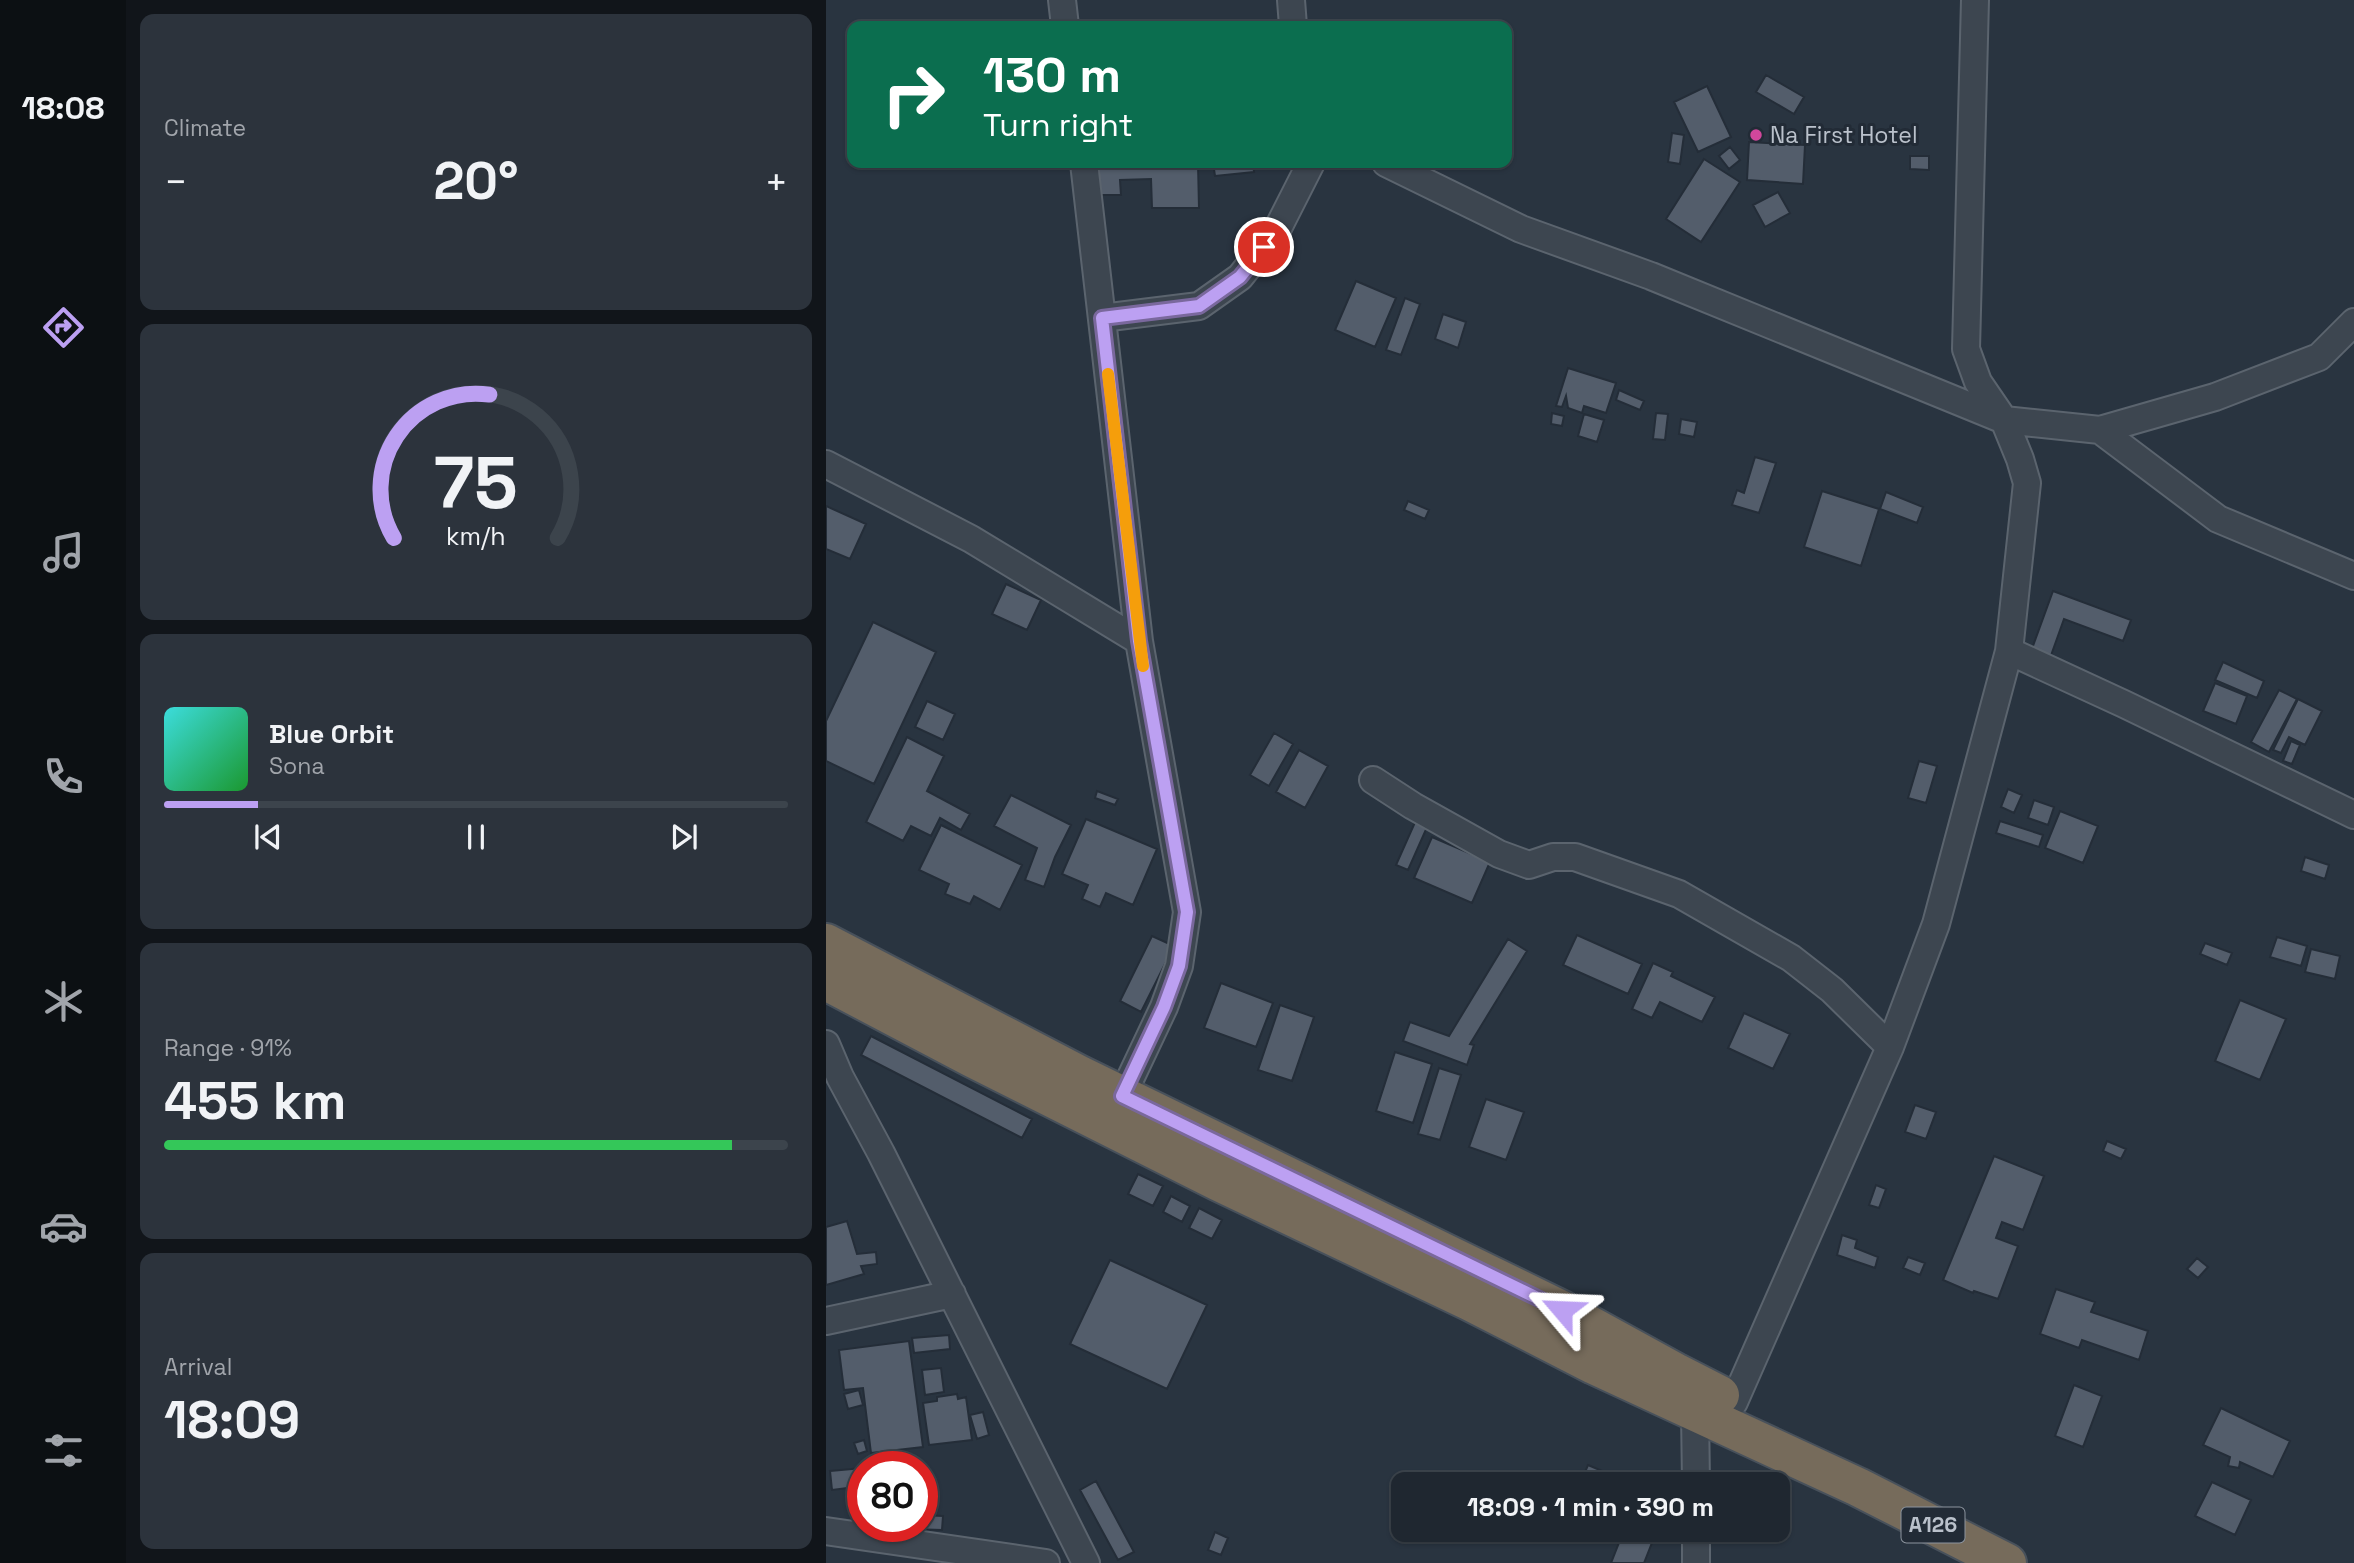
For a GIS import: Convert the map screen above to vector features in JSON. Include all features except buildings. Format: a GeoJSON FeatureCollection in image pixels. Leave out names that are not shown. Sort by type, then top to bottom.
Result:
{"type":"FeatureCollection","features":[{"type":"Feature","properties":{"kind":"highway","name":"A126"},"geometry":{"type":"LineString","coordinates":[[826,943],[1122,1096],[1562,1310],[1782,1428],[1858,1487]]}},
{"type":"Feature","properties":{"kind":"highway","name":"A126"},"geometry":{"type":"LineString","coordinates":[[826,981],[1173,1159],[1695,1412],[1858,1487],[2007,1563]]}},
{"type":"Feature","properties":{"kind":"street"},"geometry":{"type":"LineString","coordinates":[[1062,0],[1064,21]]}},
{"type":"Feature","properties":{"kind":"street"},"geometry":{"type":"LineString","coordinates":[[1291,0],[1293,21]]}},
{"type":"Feature","properties":{"kind":"street"},"geometry":{"type":"LineString","coordinates":[[1734,1402],[1889,1047],[1936,923],[2009,651],[2027,483],[2004,420],[1978,382],[1966,349],[1975,0]]}},
{"type":"Feature","properties":{"kind":"street"},"geometry":{"type":"LineString","coordinates":[[1085,168],[1139,641],[1187,912],[1179,966],[1164,1007],[1122,1096]]}},
{"type":"Feature","properties":{"kind":"street"},"geometry":{"type":"LineString","coordinates":[[1102,318],[1199,306],[1240,277],[1276,232],[1308,168]]}},
{"type":"Feature","properties":{"kind":"street"},"geometry":{"type":"LineString","coordinates":[[1396,168],[1521,229],[1651,276],[2004,420],[2100,430],[2215,397],[2319,357],[2354,321]]}},
{"type":"Feature","properties":{"kind":"street"},"geometry":{"type":"LineString","coordinates":[[2100,430],[2218,519],[2354,576]]}},
{"type":"Feature","properties":{"kind":"street"},"geometry":{"type":"LineString","coordinates":[[826,464],[971,539],[1139,641]]}},
{"type":"Feature","properties":{"kind":"street"},"geometry":{"type":"LineString","coordinates":[[2009,651],[2354,815]]}},
{"type":"Feature","properties":{"kind":"street"},"geometry":{"type":"LineString","coordinates":[[1373,780],[1413,806],[1499,854],[1529,865],[1553,857],[1575,857],[1679,894],[1791,958],[1832,990],[1889,1047]]}},
{"type":"Feature","properties":{"kind":"street"},"geometry":{"type":"LineString","coordinates":[[826,1044],[833,1077],[881,1153],[1086,1563]]}},
{"type":"Feature","properties":{"kind":"street"},"geometry":{"type":"LineString","coordinates":[[826,1321],[952,1294]]}},
{"type":"Feature","properties":{"kind":"street"},"geometry":{"type":"LineString","coordinates":[[1695,1412],[1696,1472]]}},
{"type":"Feature","properties":{"kind":"street"},"geometry":{"type":"LineString","coordinates":[[826,1531],[1046,1563]]}},
{"type":"Feature","properties":{"kind":"slow traffic"},"geometry":{"type":"LineString","coordinates":[[1108,374],[1143,666]]}},
{"type":"Feature","properties":{"kind":"place","name":"Na First Hotel"},"geometry":{"type":"Point","coordinates":[1756,135]}},
{"type":"Feature","properties":{"kind":"route"},"geometry":{"type":"LineString","coordinates":[[1264,247],[1240,277],[1199,306],[1102,318],[1139,641],[1187,912],[1179,966],[1164,1007],[1122,1096],[1562,1310]]}}]}
